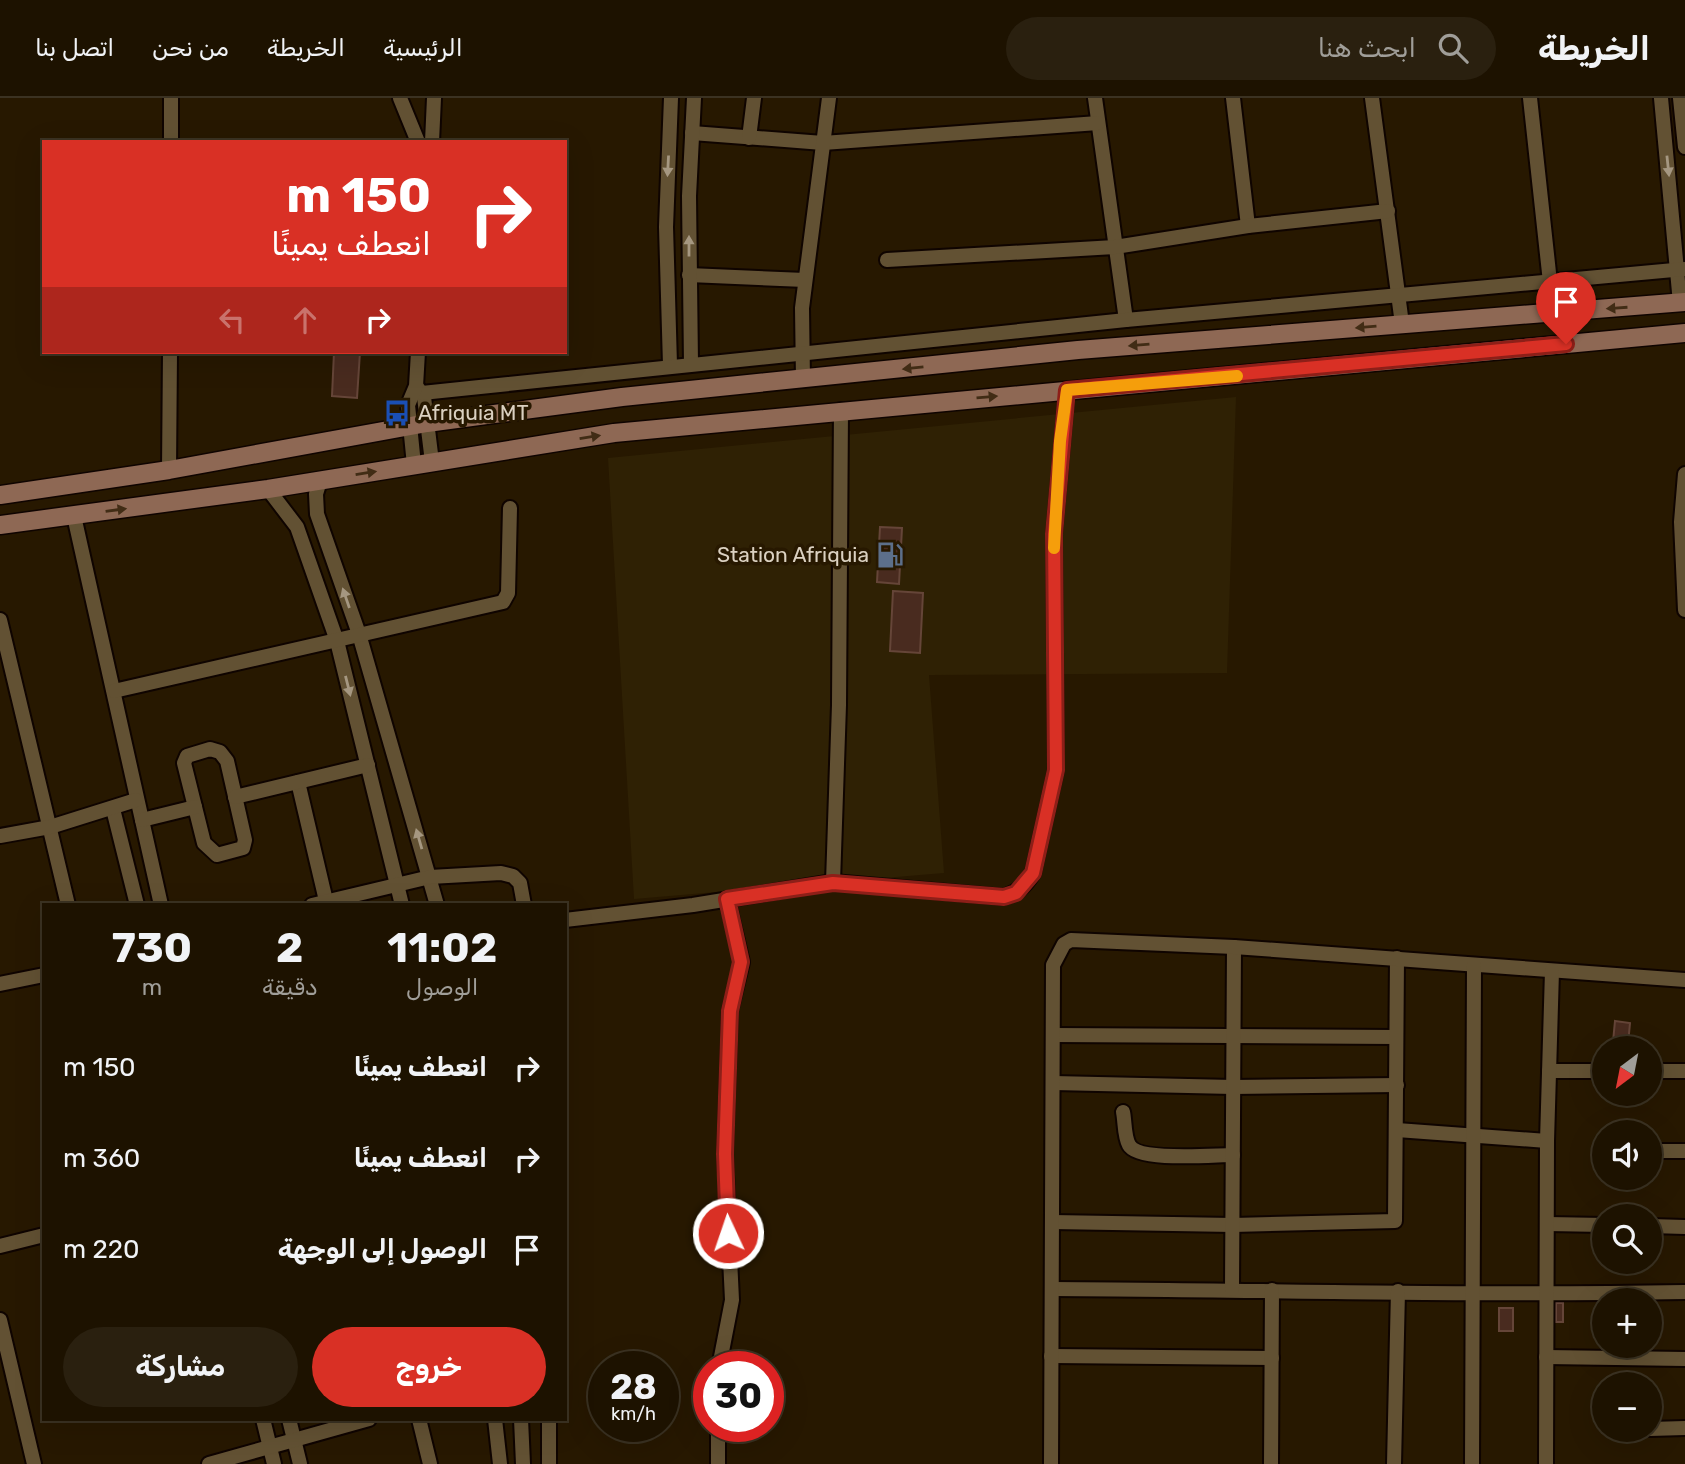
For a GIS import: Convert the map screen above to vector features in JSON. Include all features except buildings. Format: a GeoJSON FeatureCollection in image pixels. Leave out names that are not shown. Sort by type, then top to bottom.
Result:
{"type":"FeatureCollection","features":[{"type":"Feature","properties":{"kind":"main road"},"geometry":{"type":"LineString","coordinates":[[0,495],[169,470],[418,425],[622,397],[1078,350],[1683,302]]}},
{"type":"Feature","properties":{"kind":"main road"},"geometry":{"type":"LineString","coordinates":[[0,525],[268,489],[614,433],[1685,333]]}},
{"type":"Feature","properties":{"kind":"street"},"geometry":{"type":"LineString","coordinates":[[171,98],[171,140]]}},
{"type":"Feature","properties":{"kind":"street"},"geometry":{"type":"LineString","coordinates":[[400,98],[417,140]]}},
{"type":"Feature","properties":{"kind":"street"},"geometry":{"type":"LineString","coordinates":[[432,140],[434,98]]}},
{"type":"Feature","properties":{"kind":"street"},"geometry":{"type":"LineString","coordinates":[[670,365],[666,216],[671,98]]}},
{"type":"Feature","properties":{"kind":"street"},"geometry":{"type":"LineString","coordinates":[[691,363],[694,98]]}},
{"type":"Feature","properties":{"kind":"street"},"geometry":{"type":"LineString","coordinates":[[749,138],[754,98]]}},
{"type":"Feature","properties":{"kind":"street"},"geometry":{"type":"LineString","coordinates":[[803,380],[800,354],[805,280],[829,98]]}},
{"type":"Feature","properties":{"kind":"street"},"geometry":{"type":"LineString","coordinates":[[1095,98],[1126,320]]}},
{"type":"Feature","properties":{"kind":"street"},"geometry":{"type":"LineString","coordinates":[[1233,98],[1248,226]]}},
{"type":"Feature","properties":{"kind":"street"},"geometry":{"type":"LineString","coordinates":[[1371,98],[1402,324]]}},
{"type":"Feature","properties":{"kind":"street"},"geometry":{"type":"LineString","coordinates":[[1530,98],[1550,282]]}},
{"type":"Feature","properties":{"kind":"street"},"geometry":{"type":"LineString","coordinates":[[1683,302],[1661,99],[1682,98],[1685,147]]}},
{"type":"Feature","properties":{"kind":"street"},"geometry":{"type":"LineString","coordinates":[[692,133],[823,143],[1098,123]]}},
{"type":"Feature","properties":{"kind":"street"},"geometry":{"type":"LineString","coordinates":[[887,260],[1115,247],[1248,226],[1388,211]]}},
{"type":"Feature","properties":{"kind":"street"},"geometry":{"type":"LineString","coordinates":[[419,390],[1126,320],[1681,269]]}},
{"type":"Feature","properties":{"kind":"street"},"geometry":{"type":"LineString","coordinates":[[690,275],[805,280]]}},
{"type":"Feature","properties":{"kind":"street"},"geometry":{"type":"LineString","coordinates":[[169,470],[170,354]]}},
{"type":"Feature","properties":{"kind":"street"},"geometry":{"type":"LineString","coordinates":[[414,465],[418,425],[418,354]]}},
{"type":"Feature","properties":{"kind":"street"},"geometry":{"type":"LineString","coordinates":[[567,920],[833,883],[1004,897],[1016,893],[1033,873],[1056,770],[1054,534],[1067,390]]}},
{"type":"Feature","properties":{"kind":"street"},"geometry":{"type":"LineString","coordinates":[[833,883],[839,705],[841,410]]}},
{"type":"Feature","properties":{"kind":"street"},"geometry":{"type":"LineString","coordinates":[[418,425],[432,462]]}},
{"type":"Feature","properties":{"kind":"street"},"geometry":{"type":"LineString","coordinates":[[1685,474],[1685,610]]}},
{"type":"Feature","properties":{"kind":"street"},"geometry":{"type":"LineString","coordinates":[[320,481],[315,501],[320,521],[359,634],[436,903]]}},
{"type":"Feature","properties":{"kind":"street"},"geometry":{"type":"LineString","coordinates":[[268,489],[297,527],[337,641],[402,903]]}},
{"type":"Feature","properties":{"kind":"street"},"geometry":{"type":"LineString","coordinates":[[114,691],[503,602],[509,593],[510,508]]}},
{"type":"Feature","properties":{"kind":"street"},"geometry":{"type":"LineString","coordinates":[[74,516],[161,903]]}},
{"type":"Feature","properties":{"kind":"street"},"geometry":{"type":"LineString","coordinates":[[297,527],[320,521]]}},
{"type":"Feature","properties":{"kind":"street"},"geometry":{"type":"LineString","coordinates":[[0,620],[68,903]]}},
{"type":"Feature","properties":{"kind":"street"},"geometry":{"type":"LineString","coordinates":[[210,749],[225,756],[235,797],[245,840],[243,848],[237,852],[217,855],[206,848],[184,763],[187,756],[210,749]]}},
{"type":"Feature","properties":{"kind":"street"},"geometry":{"type":"LineString","coordinates":[[235,797],[368,765]]}},
{"type":"Feature","properties":{"kind":"street"},"geometry":{"type":"LineString","coordinates":[[298,782],[321,903]]}},
{"type":"Feature","properties":{"kind":"street"},"geometry":{"type":"LineString","coordinates":[[0,836],[50,827],[136,800]]}},
{"type":"Feature","properties":{"kind":"street"},"geometry":{"type":"LineString","coordinates":[[142,820],[195,807]]}},
{"type":"Feature","properties":{"kind":"street"},"geometry":{"type":"LineString","coordinates":[[113,809],[136,903]]}},
{"type":"Feature","properties":{"kind":"street"},"geometry":{"type":"LineString","coordinates":[[325,903],[430,877],[507,874],[520,883],[524,903]]}},
{"type":"Feature","properties":{"kind":"street"},"geometry":{"type":"LineString","coordinates":[[722,1351],[732,1300],[725,1154],[730,1011],[741,962],[727,899]]}},
{"type":"Feature","properties":{"kind":"street"},"geometry":{"type":"LineString","coordinates":[[1051,1464],[1053,965],[1064,944],[1072,940],[1234,947],[1685,980]]}},
{"type":"Feature","properties":{"kind":"street"},"geometry":{"type":"LineString","coordinates":[[1232,1289],[1234,947]]}},
{"type":"Feature","properties":{"kind":"street"},"geometry":{"type":"LineString","coordinates":[[1052,1222],[1233,1225],[1391,1223],[1397,1217],[1397,958]]}},
{"type":"Feature","properties":{"kind":"street"},"geometry":{"type":"LineString","coordinates":[[1472,1464],[1474,965]]}},
{"type":"Feature","properties":{"kind":"street"},"geometry":{"type":"LineString","coordinates":[[1546,1464],[1546,1141],[1552,971]]}},
{"type":"Feature","properties":{"kind":"street"},"geometry":{"type":"LineString","coordinates":[[0,984],[42,975]]}},
{"type":"Feature","properties":{"kind":"street"},"geometry":{"type":"LineString","coordinates":[[1053,1035],[1396,1038]]}},
{"type":"Feature","properties":{"kind":"street"},"geometry":{"type":"LineString","coordinates":[[1662,1071],[1685,1070]]}},
{"type":"Feature","properties":{"kind":"street"},"geometry":{"type":"LineString","coordinates":[[1549,1071],[1592,1071]]}},
{"type":"Feature","properties":{"kind":"street"},"geometry":{"type":"LineString","coordinates":[[1053,1083],[1233,1087],[1396,1085]]}},
{"type":"Feature","properties":{"kind":"street"},"geometry":{"type":"LineString","coordinates":[[1123,1112],[1128,1143],[1134,1150],[1150,1155],[1233,1156]]}},
{"type":"Feature","properties":{"kind":"street"},"geometry":{"type":"LineString","coordinates":[[1397,1130],[1546,1141]]}},
{"type":"Feature","properties":{"kind":"street"},"geometry":{"type":"LineString","coordinates":[[1662,1151],[1685,1151]]}},
{"type":"Feature","properties":{"kind":"street"},"geometry":{"type":"LineString","coordinates":[[1547,1224],[1592,1225]]}},
{"type":"Feature","properties":{"kind":"street"},"geometry":{"type":"LineString","coordinates":[[1662,1226],[1685,1227]]}},
{"type":"Feature","properties":{"kind":"street"},"geometry":{"type":"LineString","coordinates":[[0,1246],[42,1236]]}},
{"type":"Feature","properties":{"kind":"street"},"geometry":{"type":"LineString","coordinates":[[1052,1289],[1472,1291],[1547,1294],[1685,1292]]}},
{"type":"Feature","properties":{"kind":"street"},"geometry":{"type":"LineString","coordinates":[[1271,1464],[1272,1290]]}},
{"type":"Feature","properties":{"kind":"street"},"geometry":{"type":"LineString","coordinates":[[1394,1464],[1398,1291]]}},
{"type":"Feature","properties":{"kind":"street"},"geometry":{"type":"LineString","coordinates":[[0,1320],[34,1464]]}},
{"type":"Feature","properties":{"kind":"street"},"geometry":{"type":"LineString","coordinates":[[1051,1356],[1272,1357]]}},
{"type":"Feature","properties":{"kind":"street"},"geometry":{"type":"LineString","coordinates":[[1546,1357],[1685,1359]]}},
{"type":"Feature","properties":{"kind":"street"},"geometry":{"type":"LineString","coordinates":[[263,1421],[274,1464]]}},
{"type":"Feature","properties":{"kind":"street"},"geometry":{"type":"LineString","coordinates":[[289,1421],[300,1464]]}},
{"type":"Feature","properties":{"kind":"street"},"geometry":{"type":"LineString","coordinates":[[209,1464],[270,1448],[293,1438],[361,1421]]}},
{"type":"Feature","properties":{"kind":"street"},"geometry":{"type":"LineString","coordinates":[[419,1421],[430,1464]]}},
{"type":"Feature","properties":{"kind":"street"},"geometry":{"type":"LineString","coordinates":[[495,1421],[499,1464]]}},
{"type":"Feature","properties":{"kind":"street"},"geometry":{"type":"LineString","coordinates":[[521,1421],[523,1464]]}},
{"type":"Feature","properties":{"kind":"street"},"geometry":{"type":"LineString","coordinates":[[549,1421],[549,1464]]}},
{"type":"Feature","properties":{"kind":"street"},"geometry":{"type":"LineString","coordinates":[[1662,1429],[1685,1428]]}},
{"type":"Feature","properties":{"kind":"street"},"geometry":{"type":"LineString","coordinates":[[718,1442],[718,1464]]}},
{"type":"Feature","properties":{"kind":"shaded area"},"geometry":{"type":"Polygon","coordinates":[[[1236,397],[1227,673],[929,675],[944,873],[634,899],[608,458],[1236,397]]]}},
{"type":"Feature","properties":{"kind":"slow traffic"},"geometry":{"type":"LineString","coordinates":[[1054,548],[1060,441],[1067,390],[1237,376]]}},
{"type":"Feature","properties":{"kind":"place","name":"Afriquia MT"},"geometry":{"type":"Point","coordinates":[397,413]}},
{"type":"Feature","properties":{"kind":"place","name":"Station Afriquia"},"geometry":{"type":"Point","coordinates":[890,555]}},
{"type":"Feature","properties":{"kind":"route"},"geometry":{"type":"LineString","coordinates":[[728,1233],[725,1154],[730,1011],[741,962],[727,899],[833,883],[1004,897],[1016,893],[1033,873],[1054,786],[1058,750],[1054,534],[1060,441],[1067,390],[1191,381],[1566,344]]}}]}
